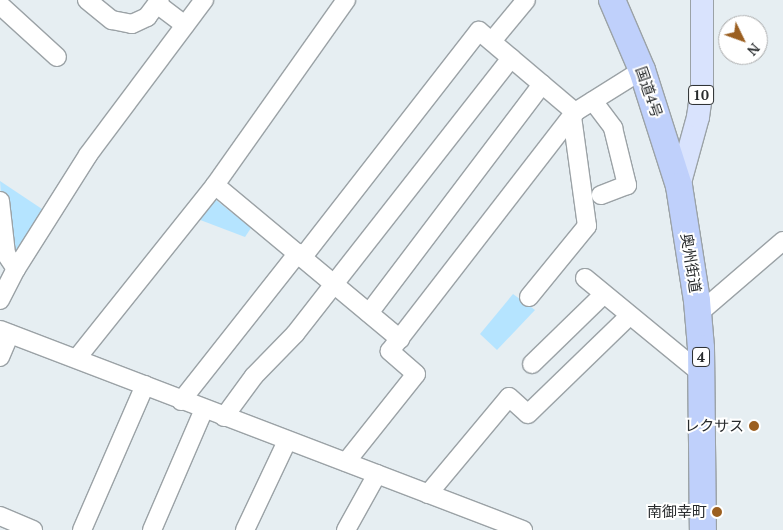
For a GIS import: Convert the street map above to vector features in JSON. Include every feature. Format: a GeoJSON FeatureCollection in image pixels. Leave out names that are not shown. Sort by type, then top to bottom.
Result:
{"type":"FeatureCollection","features":[{"type":"Feature","properties":{"kind":"highway","name":"国道4号"},"geometry":{"type":"LineString","coordinates":[[612,0],[642,70],[679,186]]}},
{"type":"Feature","properties":{"kind":"highway","name":"奥州街道"},"geometry":{"type":"LineString","coordinates":[[679,186],[698,314],[702,374],[703,530]]}},
{"type":"Feature","properties":{"kind":"main road","name":"奥州街道"},"geometry":{"type":"LineString","coordinates":[[679,186],[698,117],[702,88],[704,2]]}},
{"type":"Feature","properties":{"kind":"street"},"geometry":{"type":"LineString","coordinates":[[87,0],[107,6],[112,20],[132,24],[147,17],[158,2],[185,25]]}},
{"type":"Feature","properties":{"kind":"street"},"geometry":{"type":"LineString","coordinates":[[0,300],[16,269],[88,155],[204,0]]}},
{"type":"Feature","properties":{"kind":"street"},"geometry":{"type":"LineString","coordinates":[[492,42],[526,0]]}},
{"type":"Feature","properties":{"kind":"street"},"geometry":{"type":"LineString","coordinates":[[78,358],[215,185],[345,1]]}},
{"type":"Feature","properties":{"kind":"street"},"geometry":{"type":"LineString","coordinates":[[0,5],[57,56]]}},
{"type":"Feature","properties":{"kind":"street"},"geometry":{"type":"LineString","coordinates":[[181,400],[479,31],[542,84],[573,114],[587,226],[529,298]]}},
{"type":"Feature","properties":{"kind":"street"},"geometry":{"type":"LineString","coordinates":[[224,417],[254,376],[295,334],[511,58]]}},
{"type":"Feature","properties":{"kind":"street"},"geometry":{"type":"LineString","coordinates":[[346,462],[416,374],[390,351],[573,114],[642,70]]}},
{"type":"Feature","properties":{"kind":"street"},"geometry":{"type":"LineString","coordinates":[[369,312],[542,84]]}},
{"type":"Feature","properties":{"kind":"street"},"geometry":{"type":"LineString","coordinates":[[593,101],[613,128],[627,185],[601,195]]}},
{"type":"Feature","properties":{"kind":"street"},"geometry":{"type":"LineString","coordinates":[[215,185],[400,339]]}},
{"type":"Feature","properties":{"kind":"street"},"geometry":{"type":"LineString","coordinates":[[0,201],[6,254],[16,269]]}},
{"type":"Feature","properties":{"kind":"street"},"geometry":{"type":"LineString","coordinates":[[698,314],[783,241]]}},
{"type":"Feature","properties":{"kind":"street"},"geometry":{"type":"LineString","coordinates":[[585,278],[702,374]]}},
{"type":"Feature","properties":{"kind":"street"},"geometry":{"type":"LineString","coordinates":[[532,364],[604,294]]}},
{"type":"Feature","properties":{"kind":"street"},"geometry":{"type":"LineString","coordinates":[[428,494],[509,396],[528,414],[629,316]]}},
{"type":"Feature","properties":{"kind":"street"},"geometry":{"type":"LineString","coordinates":[[0,357],[5,332],[78,358],[224,417],[428,494],[481,523],[523,530]]}},
{"type":"Feature","properties":{"kind":"street"},"geometry":{"type":"LineString","coordinates":[[82,530],[144,385]]}},
{"type":"Feature","properties":{"kind":"street"},"geometry":{"type":"LineString","coordinates":[[152,530],[204,409]]}},
{"type":"Feature","properties":{"kind":"street"},"geometry":{"type":"LineString","coordinates":[[245,530],[287,441]]}},
{"type":"Feature","properties":{"kind":"street"},"geometry":{"type":"LineString","coordinates":[[346,530],[377,474]]}},
{"type":"Feature","properties":{"kind":"street"},"geometry":{"type":"LineString","coordinates":[[0,516],[33,530]]}},
{"type":"Feature","properties":{"kind":"shaded area"},"geometry":{"type":"Polygon","coordinates":[[[0,181],[45,211],[17,252],[5,247],[0,181]]]}},
{"type":"Feature","properties":{"kind":"shaded area"},"geometry":{"type":"Polygon","coordinates":[[[216,200],[251,228],[245,237],[195,218],[208,202],[216,200]]]}},
{"type":"Feature","properties":{"kind":"shaded area"},"geometry":{"type":"Polygon","coordinates":[[[513,294],[535,310],[497,350],[480,334],[513,294]]]}},
{"type":"Feature","properties":{"kind":"place","name":"レクサス"},"geometry":{"type":"Point","coordinates":[754,426]}},
{"type":"Feature","properties":{"kind":"place","name":"南御幸町"},"geometry":{"type":"Point","coordinates":[717,512]}}]}
